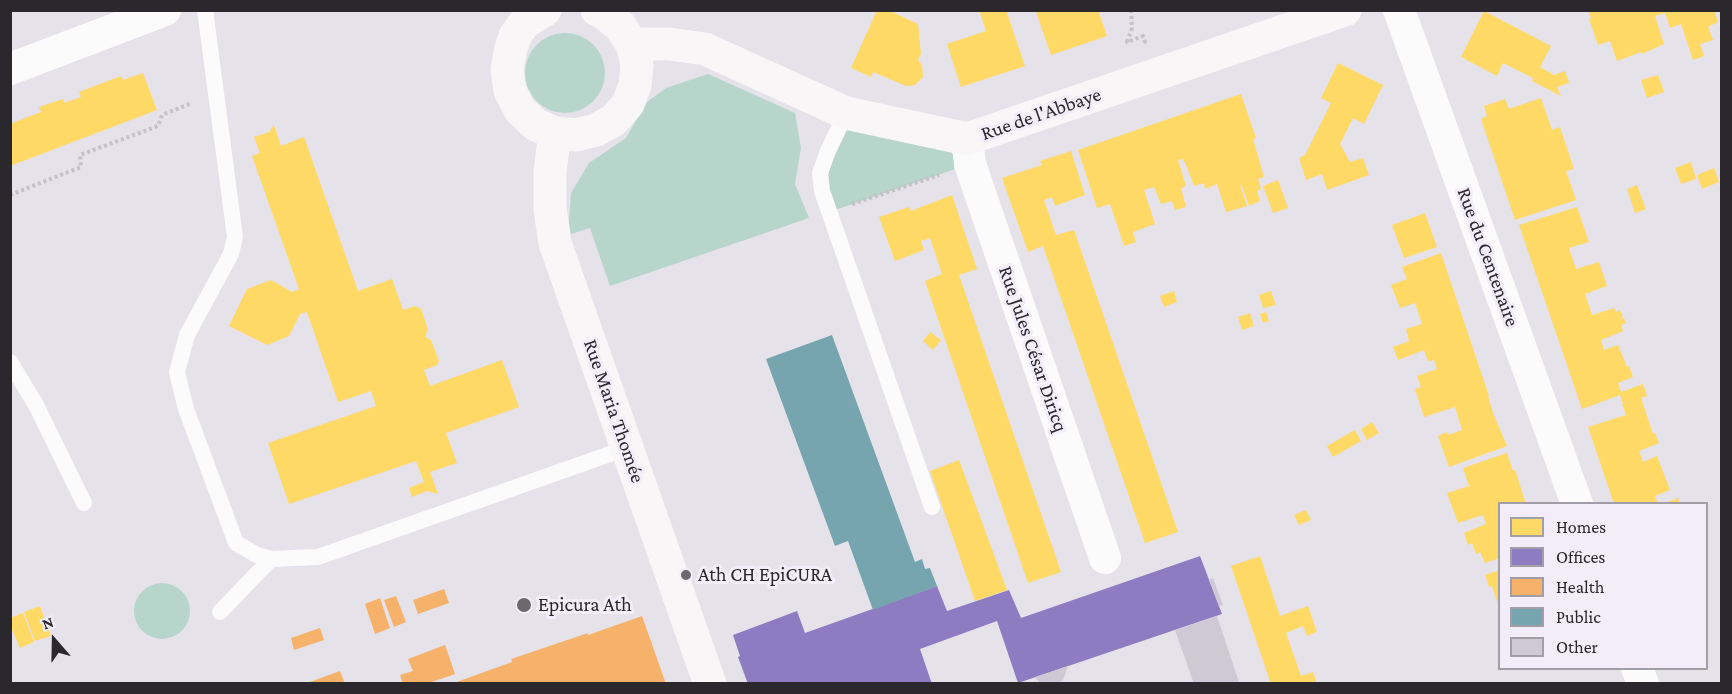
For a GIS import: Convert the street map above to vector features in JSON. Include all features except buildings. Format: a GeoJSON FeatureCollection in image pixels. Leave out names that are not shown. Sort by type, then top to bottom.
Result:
{"type":"FeatureCollection","features":[{"type":"Feature","properties":{"kind":"street"},"geometry":{"type":"LineString","coordinates":[[10,69],[165,10]]}},
{"type":"Feature","properties":{"kind":"street"},"geometry":{"type":"LineString","coordinates":[[528,14],[511,48],[507,69],[510,91],[520,110],[536,125],[555,133],[576,135],[596,130],[614,120],[628,104],[635,85],[637,65],[632,44],[620,26],[597,10]]}},
{"type":"Feature","properties":{"kind":"street","name":"Rue de l'Abbaye"},"geometry":{"type":"LineString","coordinates":[[632,44],[669,44],[705,49],[846,113],[969,152],[1346,10]]}},
{"type":"Feature","properties":{"kind":"street","name":"Rue du Centenaire"},"geometry":{"type":"LineString","coordinates":[[1399,10],[1576,502]]}},
{"type":"Feature","properties":{"kind":"street","name":"Rue Maria Thomée"},"geometry":{"type":"LineString","coordinates":[[555,133],[550,171],[550,199],[555,243],[710,684]]}},
{"type":"Feature","properties":{"kind":"street","name":"Rue Jules César Diricq"},"geometry":{"type":"LineString","coordinates":[[969,152],[1105,558]]}},
{"type":"Feature","properties":{"kind":"street"},"geometry":{"type":"LineString","coordinates":[[1637,670],[1643,684]]}},
{"type":"Feature","properties":{"kind":"lane"},"geometry":{"type":"LineString","coordinates":[[205,10],[235,237],[231,254],[187,335],[177,372],[186,409],[236,543],[257,555],[271,559],[318,557],[627,448]]}},
{"type":"Feature","properties":{"kind":"lane"},"geometry":{"type":"LineString","coordinates":[[846,113],[820,173],[822,191],[932,507]]}},
{"type":"Feature","properties":{"kind":"lane"},"geometry":{"type":"LineString","coordinates":[[10,362],[36,405],[84,503]]}},
{"type":"Feature","properties":{"kind":"lane"},"geometry":{"type":"LineString","coordinates":[[220,612],[271,559]]}},
{"type":"Feature","properties":{"kind":"path"},"geometry":{"type":"LineString","coordinates":[[10,195],[81,167],[80,155],[158,126],[162,115],[216,94]]}},
{"type":"Feature","properties":{"kind":"path"},"geometry":{"type":"LineString","coordinates":[[829,212],[969,152]]}},
{"type":"Feature","properties":{"kind":"green space"},"geometry":{"type":"Polygon","coordinates":[[[565,33],[580,36],[593,45],[602,58],[605,73],[602,88],[593,101],[580,110],[565,113],[550,110],[537,101],[528,88],[525,73],[528,58],[537,45],[550,36],[565,33]]]}},
{"type":"Feature","properties":{"kind":"green space"},"geometry":{"type":"Polygon","coordinates":[[[708,74],[795,113],[801,148],[795,184],[809,218],[610,286],[590,228],[571,234],[569,223],[571,193],[589,163],[626,138],[647,102],[666,88],[708,74]]]}},
{"type":"Feature","properties":{"kind":"green space"},"geometry":{"type":"Polygon","coordinates":[[[843,112],[967,139],[970,164],[829,212],[828,151],[843,112]]]}},
{"type":"Feature","properties":{"kind":"green space"},"geometry":{"type":"Polygon","coordinates":[[[156,583],[168,583],[178,587],[186,595],[190,611],[186,627],[178,635],[168,639],[156,639],[146,635],[138,627],[134,617],[134,605],[138,595],[146,587],[156,583]]]}},
{"type":"Feature","properties":{"kind":"place","name":"Ath CH EpiCURA"},"geometry":{"type":"Point","coordinates":[686,575]}},
{"type":"Feature","properties":{"kind":"place","name":"Epicura Ath"},"geometry":{"type":"Point","coordinates":[524,605]}}]}
